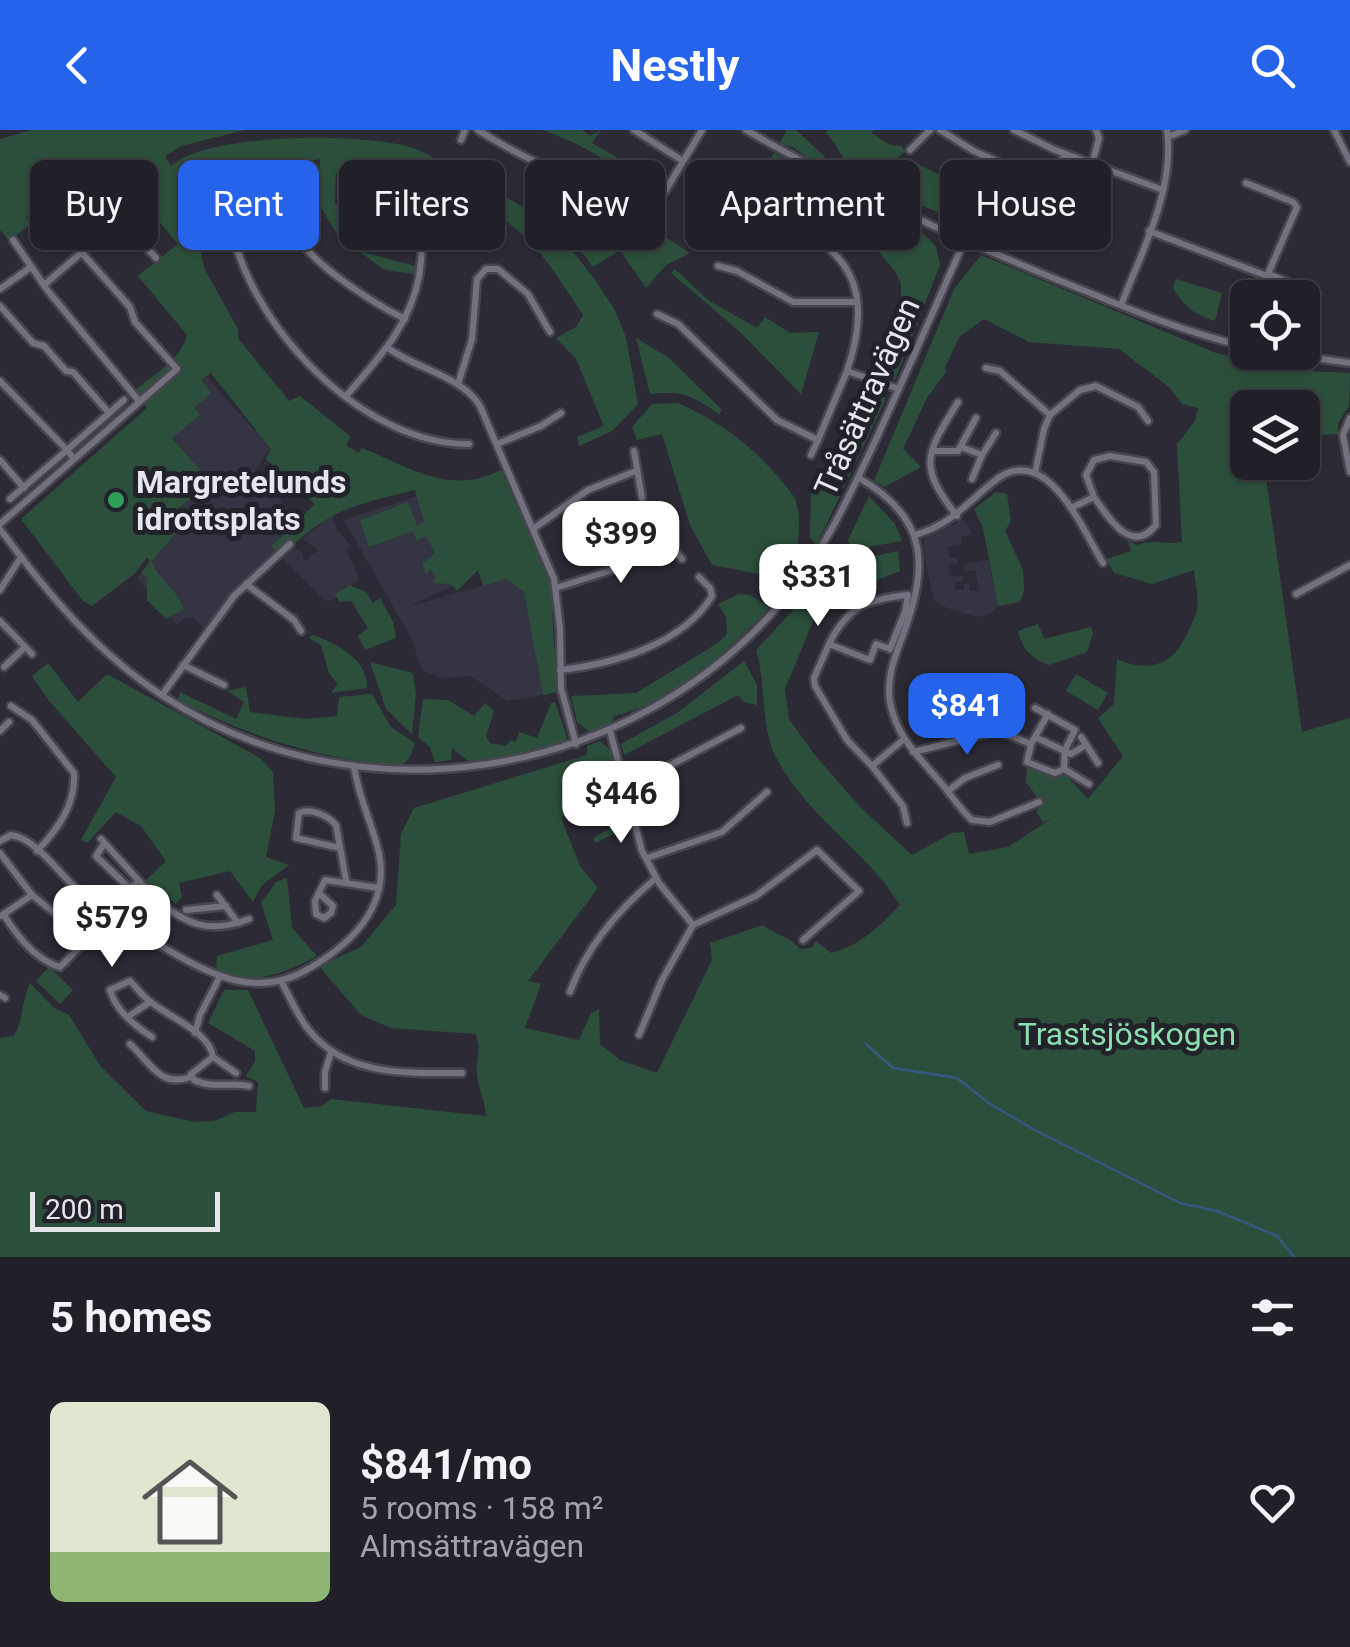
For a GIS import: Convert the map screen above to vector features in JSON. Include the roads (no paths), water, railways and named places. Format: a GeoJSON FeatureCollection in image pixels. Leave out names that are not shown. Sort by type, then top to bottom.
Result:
{"type":"FeatureCollection","features":[{"type":"Feature","properties":{"kind":"street"},"geometry":{"type":"LineString","coordinates":[[461,140],[465,130]]}},
{"type":"Feature","properties":{"kind":"street"},"geometry":{"type":"LineString","coordinates":[[478,130],[534,160]]}},
{"type":"Feature","properties":{"kind":"street"},"geometry":{"type":"LineString","coordinates":[[634,130],[684,162]]}},
{"type":"Feature","properties":{"kind":"street"},"geometry":{"type":"LineString","coordinates":[[665,192],[702,130]]}},
{"type":"Feature","properties":{"kind":"street"},"geometry":{"type":"LineString","coordinates":[[746,130],[762,134],[856,192],[940,231]]}},
{"type":"Feature","properties":{"kind":"street"},"geometry":{"type":"LineString","coordinates":[[910,150],[930,130]]}},
{"type":"Feature","properties":{"kind":"street"},"geometry":{"type":"LineString","coordinates":[[940,130],[993,160]]}},
{"type":"Feature","properties":{"kind":"street"},"geometry":{"type":"LineString","coordinates":[[1014,130],[1082,160]]}},
{"type":"Feature","properties":{"kind":"street"},"geometry":{"type":"LineString","coordinates":[[1093,160],[1099,138],[1096,130]]}},
{"type":"Feature","properties":{"kind":"street"},"geometry":{"type":"LineString","coordinates":[[1121,305],[1162,190],[1168,133],[1185,130]]}},
{"type":"Feature","properties":{"kind":"street"},"geometry":{"type":"LineString","coordinates":[[1334,130],[1350,162]]}},
{"type":"Feature","properties":{"kind":"street"},"geometry":{"type":"LineString","coordinates":[[1063,160],[1066,154]]}},
{"type":"Feature","properties":{"kind":"street"},"geometry":{"type":"LineString","coordinates":[[1111,171],[1162,190]]}},
{"type":"Feature","properties":{"kind":"street"},"geometry":{"type":"LineString","coordinates":[[1246,183],[1297,206],[1265,280]]}},
{"type":"Feature","properties":{"kind":"street"},"geometry":{"type":"LineString","coordinates":[[1150,231],[1280,280]]}},
{"type":"Feature","properties":{"kind":"street"},"geometry":{"type":"LineString","coordinates":[[13,240],[135,404]]}},
{"type":"Feature","properties":{"kind":"street"},"geometry":{"type":"LineString","coordinates":[[0,527],[177,368],[135,322],[130,307],[85,250],[44,285]]}},
{"type":"Feature","properties":{"kind":"street"},"geometry":{"type":"LineString","coordinates":[[149,250],[156,258]]}},
{"type":"Feature","properties":{"kind":"street"},"geometry":{"type":"LineString","coordinates":[[237,250],[261,302],[296,350],[346,396],[397,427],[452,444],[469,444]]}},
{"type":"Feature","properties":{"kind":"street"},"geometry":{"type":"LineString","coordinates":[[309,250],[405,320]]}},
{"type":"Feature","properties":{"kind":"street"},"geometry":{"type":"LineString","coordinates":[[346,396],[388,348],[405,320],[421,263],[421,250]]}},
{"type":"Feature","properties":{"kind":"street"},"geometry":{"type":"LineString","coordinates":[[811,455],[847,372],[856,334],[857,302],[852,276],[832,250]]}},
{"type":"Feature","properties":{"kind":"street","name":"Tråsättravägen"},"geometry":{"type":"LineString","coordinates":[[0,527],[21,558],[92,640],[162,695],[195,714],[275,748],[354,766],[406,770],[457,769],[519,760],[576,744],[610,731],[689,686],[757,629],[814,560],[859,478],[960,250]]}},
{"type":"Feature","properties":{"kind":"street"},"geometry":{"type":"LineString","coordinates":[[984,250],[1163,322],[1230,342]]}},
{"type":"Feature","properties":{"kind":"street"},"geometry":{"type":"LineString","coordinates":[[718,266],[737,271],[796,303],[857,302]]}},
{"type":"Feature","properties":{"kind":"street"},"geometry":{"type":"LineString","coordinates":[[2,285],[30,267]]}},
{"type":"Feature","properties":{"kind":"street"},"geometry":{"type":"LineString","coordinates":[[458,384],[472,339],[477,278],[486,269],[498,268],[528,294],[550,332]]}},
{"type":"Feature","properties":{"kind":"street"},"geometry":{"type":"LineString","coordinates":[[0,306],[33,343],[44,346],[66,371],[73,372],[109,413]]}},
{"type":"Feature","properties":{"kind":"street"},"geometry":{"type":"LineString","coordinates":[[656,314],[678,324],[777,420],[818,440]]}},
{"type":"Feature","properties":{"kind":"street"},"geometry":{"type":"LineString","coordinates":[[388,348],[416,366],[458,384],[477,401],[556,588],[561,688],[576,744]]}},
{"type":"Feature","properties":{"kind":"street"},"geometry":{"type":"LineString","coordinates":[[1320,359],[1350,363]]}},
{"type":"Feature","properties":{"kind":"street"},"geometry":{"type":"LineString","coordinates":[[986,368],[1000,371],[1050,415]]}},
{"type":"Feature","properties":{"kind":"street"},"geometry":{"type":"LineString","coordinates":[[847,372],[899,389]]}},
{"type":"Feature","properties":{"kind":"street"},"geometry":{"type":"LineString","coordinates":[[0,381],[74,459]]}},
{"type":"Feature","properties":{"kind":"street"},"geometry":{"type":"LineString","coordinates":[[1035,474],[1050,415],[1080,390],[1096,386],[1133,404],[1148,422]]}},
{"type":"Feature","properties":{"kind":"street"},"geometry":{"type":"LineString","coordinates":[[10,500],[124,400]]}},
{"type":"Feature","properties":{"kind":"street"},"geometry":{"type":"LineString","coordinates":[[957,516],[935,487],[929,461],[958,402]]}},
{"type":"Feature","properties":{"kind":"street"},"geometry":{"type":"LineString","coordinates":[[497,444],[542,426],[562,413]]}},
{"type":"Feature","properties":{"kind":"street"},"geometry":{"type":"LineString","coordinates":[[932,451],[954,452],[961,447],[976,418]]}},
{"type":"Feature","properties":{"kind":"street"},"geometry":{"type":"LineString","coordinates":[[1350,418],[1343,435],[1350,472]]}},
{"type":"Feature","properties":{"kind":"street"},"geometry":{"type":"LineString","coordinates":[[972,479],[996,433]]}},
{"type":"Feature","properties":{"kind":"street"},"geometry":{"type":"LineString","coordinates":[[961,447],[982,455]]}},
{"type":"Feature","properties":{"kind":"street"},"geometry":{"type":"LineString","coordinates":[[634,451],[642,498]]}},
{"type":"Feature","properties":{"kind":"street"},"geometry":{"type":"LineString","coordinates":[[1110,456],[1146,462],[1154,472],[1156,525],[1144,536],[1128,536],[1112,523],[1094,496],[1086,474],[1094,460],[1110,456]]}},
{"type":"Feature","properties":{"kind":"street"},"geometry":{"type":"LineString","coordinates":[[0,460],[24,488]]}},
{"type":"Feature","properties":{"kind":"street"},"geometry":{"type":"LineString","coordinates":[[533,529],[588,490],[610,478],[636,471]]}},
{"type":"Feature","properties":{"kind":"street"},"geometry":{"type":"LineString","coordinates":[[915,535],[957,516],[1000,477],[1035,474],[1056,486],[1103,562]]}},
{"type":"Feature","properties":{"kind":"street"},"geometry":{"type":"LineString","coordinates":[[859,478],[896,504],[915,535],[918,564],[914,596],[890,680],[890,702],[903,740],[972,820],[984,822],[1039,802]]}},
{"type":"Feature","properties":{"kind":"street"},"geometry":{"type":"LineString","coordinates":[[1071,508],[1094,496]]}},
{"type":"Feature","properties":{"kind":"street"},"geometry":{"type":"LineString","coordinates":[[645,512],[682,559]]}},
{"type":"Feature","properties":{"kind":"street"},"geometry":{"type":"LineString","coordinates":[[556,588],[612,570],[663,538]]}},
{"type":"Feature","properties":{"kind":"street"},"geometry":{"type":"LineString","coordinates":[[162,695],[246,584],[290,544]]}},
{"type":"Feature","properties":{"kind":"street"},"geometry":{"type":"LineString","coordinates":[[0,590],[21,558]]}},
{"type":"Feature","properties":{"kind":"street"},"geometry":{"type":"LineString","coordinates":[[1296,594],[1350,566]]}},
{"type":"Feature","properties":{"kind":"street"},"geometry":{"type":"LineString","coordinates":[[560,670],[604,663],[648,647],[691,619],[712,596],[699,577]]}},
{"type":"Feature","properties":{"kind":"street"},"geometry":{"type":"LineString","coordinates":[[246,584],[294,620],[301,631]]}},
{"type":"Feature","properties":{"kind":"street"},"geometry":{"type":"LineString","coordinates":[[829,644],[870,660],[876,644],[890,649],[908,595],[874,602],[844,617],[829,644],[814,686],[847,740],[903,806],[907,822]]}},
{"type":"Feature","properties":{"kind":"street"},"geometry":{"type":"LineString","coordinates":[[0,621],[32,654]]}},
{"type":"Feature","properties":{"kind":"street"},"geometry":{"type":"LineString","coordinates":[[4,667],[26,647]]}},
{"type":"Feature","properties":{"kind":"street"},"geometry":{"type":"LineString","coordinates":[[183,665],[224,685]]}},
{"type":"Feature","properties":{"kind":"street"},"geometry":{"type":"LineString","coordinates":[[11,706],[32,720],[74,773],[66,814],[37,851]]}},
{"type":"Feature","properties":{"kind":"street"},"geometry":{"type":"LineString","coordinates":[[1034,708],[1075,730],[1065,750],[1064,769]]}},
{"type":"Feature","properties":{"kind":"street"},"geometry":{"type":"LineString","coordinates":[[1048,714],[1027,762],[1055,773],[1064,769]]}},
{"type":"Feature","properties":{"kind":"street"},"geometry":{"type":"LineString","coordinates":[[0,731],[9,722]]}},
{"type":"Feature","properties":{"kind":"street"},"geometry":{"type":"LineString","coordinates":[[624,785],[646,778],[741,728]]}},
{"type":"Feature","properties":{"kind":"street"},"geometry":{"type":"LineString","coordinates":[[610,731],[634,828],[656,878],[693,925]]}},
{"type":"Feature","properties":{"kind":"street"},"geometry":{"type":"LineString","coordinates":[[914,752],[998,731],[1071,754],[1086,746]]}},
{"type":"Feature","properties":{"kind":"street"},"geometry":{"type":"LineString","coordinates":[[1081,737],[1098,763]]}},
{"type":"Feature","properties":{"kind":"street"},"geometry":{"type":"LineString","coordinates":[[872,766],[903,740]]}},
{"type":"Feature","properties":{"kind":"street"},"geometry":{"type":"LineString","coordinates":[[948,791],[965,778],[998,765]]}},
{"type":"Feature","properties":{"kind":"street"},"geometry":{"type":"LineString","coordinates":[[0,841],[18,836],[111,916],[219,978],[245,984],[281,981],[308,970],[355,936],[370,914],[379,888],[379,855],[354,766]]}},
{"type":"Feature","properties":{"kind":"street"},"geometry":{"type":"LineString","coordinates":[[1064,769],[1089,784]]}},
{"type":"Feature","properties":{"kind":"street"},"geometry":{"type":"LineString","coordinates":[[647,858],[722,832],[767,792]]}},
{"type":"Feature","properties":{"kind":"street"},"geometry":{"type":"LineString","coordinates":[[340,848],[296,838],[299,814],[320,814],[332,821],[340,848],[346,880]]}},
{"type":"Feature","properties":{"kind":"street"},"geometry":{"type":"LineString","coordinates":[[140,882],[129,888],[96,856],[102,842],[140,882],[150,897],[203,927],[218,928],[248,919]]}},
{"type":"Feature","properties":{"kind":"street"},"geometry":{"type":"LineString","coordinates":[[640,1035],[662,980],[693,925],[756,896],[817,850],[859,892],[802,940]]}},
{"type":"Feature","properties":{"kind":"street"},"geometry":{"type":"LineString","coordinates":[[0,853],[32,896],[88,940]]}},
{"type":"Feature","properties":{"kind":"street"},"geometry":{"type":"LineString","coordinates":[[570,992],[595,943],[656,878]]}},
{"type":"Feature","properties":{"kind":"street"},"geometry":{"type":"LineString","coordinates":[[321,895],[326,880],[379,888]]}},
{"type":"Feature","properties":{"kind":"street"},"geometry":{"type":"LineString","coordinates":[[218,895],[238,923]]}},
{"type":"Feature","properties":{"kind":"street"},"geometry":{"type":"LineString","coordinates":[[32,896],[2,916],[28,946],[54,966],[68,962],[111,916]]}},
{"type":"Feature","properties":{"kind":"street"},"geometry":{"type":"LineString","coordinates":[[125,925],[150,897]]}},
{"type":"Feature","properties":{"kind":"street"},"geometry":{"type":"LineString","coordinates":[[186,910],[226,906]]}},
{"type":"Feature","properties":{"kind":"street"},"geometry":{"type":"LineString","coordinates":[[203,927],[208,908]]}},
{"type":"Feature","properties":{"kind":"street"},"geometry":{"type":"LineString","coordinates":[[196,1033],[200,1015],[219,978]]}},
{"type":"Feature","properties":{"kind":"street"},"geometry":{"type":"LineString","coordinates":[[281,981],[309,1031],[331,1052],[356,1064],[390,1072],[462,1073]]}},
{"type":"Feature","properties":{"kind":"street"},"geometry":{"type":"LineString","coordinates":[[152,1037],[117,1006],[110,990],[130,982],[150,1002],[196,1033],[212,1048],[213,1057],[236,1074]]}},
{"type":"Feature","properties":{"kind":"street"},"geometry":{"type":"LineString","coordinates":[[129,1016],[150,1002]]}},
{"type":"Feature","properties":{"kind":"street"},"geometry":{"type":"LineString","coordinates":[[130,1044],[151,1070],[176,1081],[191,1077],[213,1057]]}},
{"type":"Feature","properties":{"kind":"street"},"geometry":{"type":"LineString","coordinates":[[325,1088],[331,1052]]}},
{"type":"Feature","properties":{"kind":"street"},"geometry":{"type":"LineString","coordinates":[[191,1077],[208,1085],[250,1086]]}},
{"type":"Feature","properties":{"kind":"waterway"},"geometry":{"type":"LineString","coordinates":[[866,1044],[893,1068],[957,1078],[990,1104],[1035,1130],[1180,1203],[1217,1211],[1277,1236],[1294,1257]]}},
{"type":"Feature","properties":{"kind":"place","name":"Margretelunds idrottsplats"},"geometry":{"type":"Point","coordinates":[116,500]}},
{"type":"Feature","properties":{"kind":"park label","name":"Trastsjöskogen"},"geometry":{"type":"Point","coordinates":[1127,1034]}}]}
